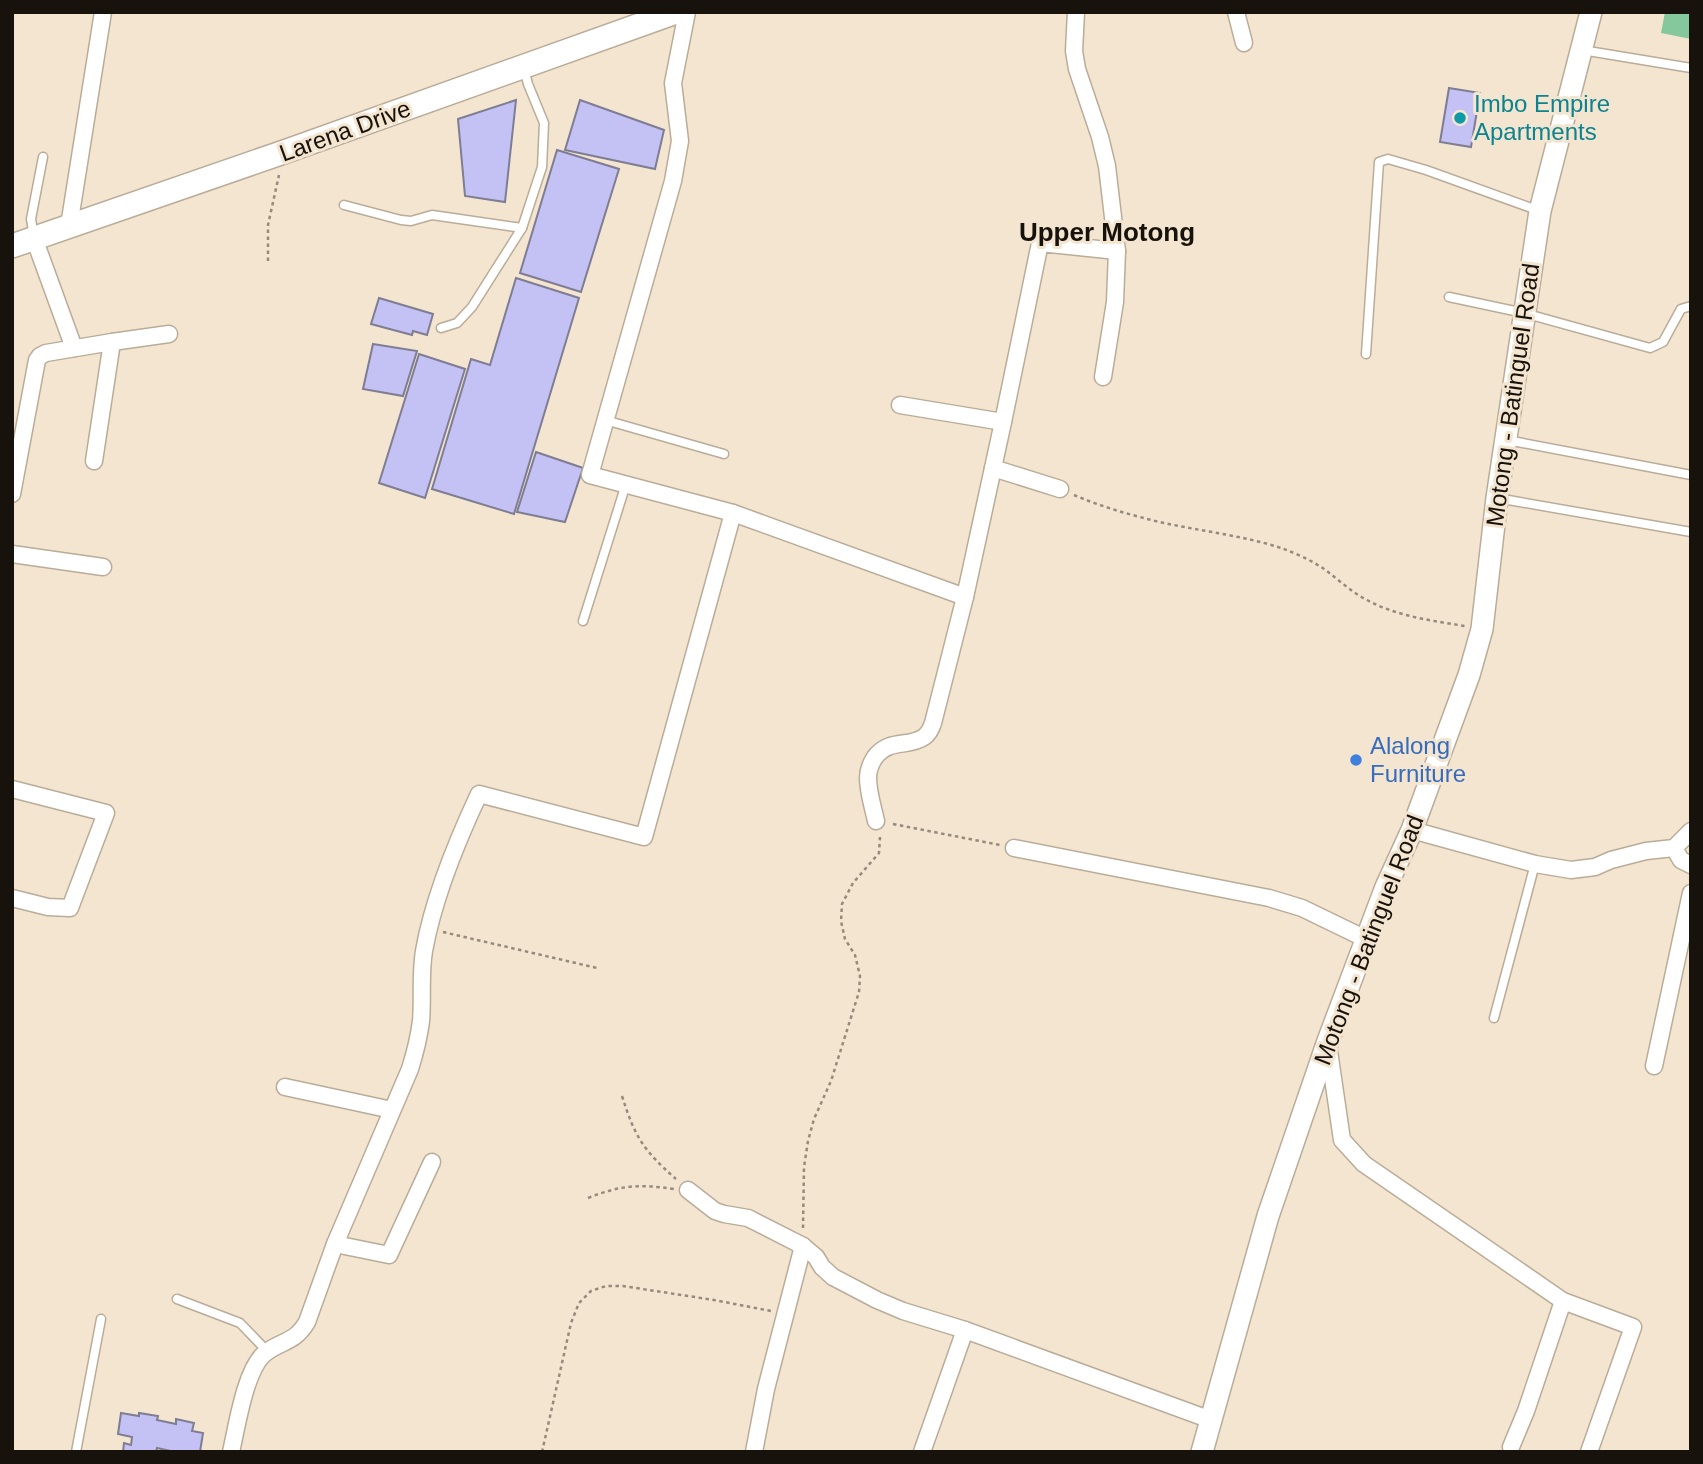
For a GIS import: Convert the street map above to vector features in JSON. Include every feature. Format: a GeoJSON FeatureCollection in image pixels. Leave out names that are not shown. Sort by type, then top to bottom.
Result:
{"type":"FeatureCollection","features":[{"type":"Feature","properties":{"kind":"main road","name":"Larena Drive"},"geometry":{"type":"LineString","coordinates":[[12,246],[676,12]]}},
{"type":"Feature","properties":{"kind":"street"},"geometry":{"type":"LineString","coordinates":[[69,226],[103,12]]}},
{"type":"Feature","properties":{"kind":"street"},"geometry":{"type":"LineString","coordinates":[[687,12],[673,83],[680,141],[676,170],[590,475],[733,513],[965,597]]}},
{"type":"Feature","properties":{"kind":"street"},"geometry":{"type":"LineString","coordinates":[[1076,12],[1074,51],[1077,69],[1107,166],[1117,251],[1112,327],[1102,377]]}},
{"type":"Feature","properties":{"kind":"street"},"geometry":{"type":"LineString","coordinates":[[1236,12],[1244,43]]}},
{"type":"Feature","properties":{"kind":"street","name":"Motong - Batinguel Road"},"geometry":{"type":"LineString","coordinates":[[1202,1452],[1268,1216],[1328,1041],[1385,887],[1412,830],[1469,674],[1482,629],[1497,498],[1540,212],[1591,12]]}},
{"type":"Feature","properties":{"kind":"street"},"geometry":{"type":"LineString","coordinates":[[34,238],[74,348]]}},
{"type":"Feature","properties":{"kind":"street"},"geometry":{"type":"LineString","coordinates":[[876,821],[869,793],[868,776],[871,763],[881,750],[894,744],[922,739],[929,733],[933,723],[965,597],[1040,243],[1117,251]]}},
{"type":"Feature","properties":{"kind":"street"},"geometry":{"type":"LineString","coordinates":[[12,494],[37,360],[40,356],[74,348],[169,334]]}},
{"type":"Feature","properties":{"kind":"street"},"geometry":{"type":"LineString","coordinates":[[94,461],[112,342]]}},
{"type":"Feature","properties":{"kind":"street"},"geometry":{"type":"LineString","coordinates":[[900,405],[1003,422]]}},
{"type":"Feature","properties":{"kind":"street"},"geometry":{"type":"LineString","coordinates":[[993,468],[1060,489]]}},
{"type":"Feature","properties":{"kind":"street"},"geometry":{"type":"LineString","coordinates":[[230,1452],[251,1373],[267,1351],[292,1340],[307,1322],[335,1244],[410,1069],[421,1020],[422,972],[429,929],[463,828],[479,794],[644,837],[733,513]]}},
{"type":"Feature","properties":{"kind":"street"},"geometry":{"type":"LineString","coordinates":[[12,554],[103,567]]}},
{"type":"Feature","properties":{"kind":"street"},"geometry":{"type":"LineString","coordinates":[[12,789],[106,814],[70,908],[48,907],[12,898]]}},
{"type":"Feature","properties":{"kind":"street"},"geometry":{"type":"LineString","coordinates":[[1412,830],[1535,864],[1571,870],[1595,867],[1646,851],[1674,848],[1691,831]]}},
{"type":"Feature","properties":{"kind":"street"},"geometry":{"type":"LineString","coordinates":[[1014,848],[1269,898],[1302,908],[1366,939]]}},
{"type":"Feature","properties":{"kind":"street"},"geometry":{"type":"LineString","coordinates":[[1674,848],[1681,860],[1691,865]]}},
{"type":"Feature","properties":{"kind":"street"},"geometry":{"type":"LineString","coordinates":[[1654,1066],[1691,893]]}},
{"type":"Feature","properties":{"kind":"street"},"geometry":{"type":"LineString","coordinates":[[1328,1041],[1342,1140],[1364,1164],[1563,1301],[1633,1326],[1589,1452]]}},
{"type":"Feature","properties":{"kind":"street"},"geometry":{"type":"LineString","coordinates":[[285,1087],[392,1110]]}},
{"type":"Feature","properties":{"kind":"street"},"geometry":{"type":"LineString","coordinates":[[335,1244],[388,1255],[432,1162]]}},
{"type":"Feature","properties":{"kind":"street"},"geometry":{"type":"LineString","coordinates":[[688,1191],[715,1211],[748,1218],[803,1246],[833,1277],[903,1311],[965,1330],[1211,1420]]}},
{"type":"Feature","properties":{"kind":"street"},"geometry":{"type":"LineString","coordinates":[[754,1452],[766,1389],[803,1246]]}},
{"type":"Feature","properties":{"kind":"street"},"geometry":{"type":"LineString","coordinates":[[1511,1447],[1563,1301]]}},
{"type":"Feature","properties":{"kind":"street"},"geometry":{"type":"LineString","coordinates":[[922,1452],[965,1330]]}},
{"type":"Feature","properties":{"kind":"lane"},"geometry":{"type":"LineString","coordinates":[[1582,50],[1691,68]]}},
{"type":"Feature","properties":{"kind":"lane"},"geometry":{"type":"LineString","coordinates":[[441,328],[457,323],[472,307],[522,228],[542,167],[544,123],[523,67]]}},
{"type":"Feature","properties":{"kind":"lane"},"geometry":{"type":"LineString","coordinates":[[34,238],[32,219],[43,157]]}},
{"type":"Feature","properties":{"kind":"lane"},"geometry":{"type":"LineString","coordinates":[[1366,354],[1379,162],[1388,159],[1426,170],[1540,212]]}},
{"type":"Feature","properties":{"kind":"lane"},"geometry":{"type":"LineString","coordinates":[[344,205],[401,220],[411,221],[432,215],[522,228]]}},
{"type":"Feature","properties":{"kind":"lane"},"geometry":{"type":"LineString","coordinates":[[1449,297],[1524,313],[1650,348],[1662,342],[1681,309],[1691,306]]}},
{"type":"Feature","properties":{"kind":"lane"},"geometry":{"type":"LineString","coordinates":[[605,420],[724,454]]}},
{"type":"Feature","properties":{"kind":"lane"},"geometry":{"type":"LineString","coordinates":[[1507,440],[1691,475]]}},
{"type":"Feature","properties":{"kind":"lane"},"geometry":{"type":"LineString","coordinates":[[583,621],[625,484]]}},
{"type":"Feature","properties":{"kind":"lane"},"geometry":{"type":"LineString","coordinates":[[1497,498],[1691,532]]}},
{"type":"Feature","properties":{"kind":"lane"},"geometry":{"type":"LineString","coordinates":[[1494,1018],[1535,864]]}},
{"type":"Feature","properties":{"kind":"lane"},"geometry":{"type":"LineString","coordinates":[[177,1299],[240,1323],[267,1351]]}},
{"type":"Feature","properties":{"kind":"lane"},"geometry":{"type":"LineString","coordinates":[[76,1452],[101,1319]]}},
{"type":"Feature","properties":{"kind":"path"},"geometry":{"type":"LineString","coordinates":[[268,261],[268,225],[284,152]]}},
{"type":"Feature","properties":{"kind":"path"},"geometry":{"type":"LineString","coordinates":[[1060,489],[1141,518],[1239,537],[1280,548],[1322,567],[1367,600],[1390,610],[1482,629]]}},
{"type":"Feature","properties":{"kind":"path"},"geometry":{"type":"LineString","coordinates":[[876,821],[1014,848]]}},
{"type":"Feature","properties":{"kind":"path"},"geometry":{"type":"LineString","coordinates":[[803,1246],[802,1203],[808,1141],[814,1119],[831,1082],[859,992],[858,966],[845,939],[841,921],[842,904],[853,883],[879,853],[880,832],[876,821]]}},
{"type":"Feature","properties":{"kind":"path"},"geometry":{"type":"LineString","coordinates":[[429,929],[597,968]]}},
{"type":"Feature","properties":{"kind":"path"},"geometry":{"type":"LineString","coordinates":[[622,1096],[630,1122],[642,1146],[688,1191]]}},
{"type":"Feature","properties":{"kind":"path"},"geometry":{"type":"LineString","coordinates":[[588,1198],[630,1185],[652,1185],[688,1191]]}},
{"type":"Feature","properties":{"kind":"path"},"geometry":{"type":"LineString","coordinates":[[542,1452],[571,1323],[579,1303],[591,1291],[606,1286],[623,1286],[785,1314]]}},
{"type":"Feature","properties":{"kind":"green space"},"geometry":{"type":"Polygon","coordinates":[[[1665,12],[1691,12],[1691,39],[1661,33],[1665,12]]]}},
{"type":"Feature","properties":{"kind":"building","name":"Imbo Empire Apartments"},"geometry":{"type":"Polygon","coordinates":[[[1449,88],[1480,93],[1471,147],[1440,142],[1449,88]]]}},
{"type":"Feature","properties":{"kind":"building"},"geometry":{"type":"Polygon","coordinates":[[[516,100],[505,202],[465,196],[458,119],[516,100]]]}},
{"type":"Feature","properties":{"kind":"building"},"geometry":{"type":"Polygon","coordinates":[[[580,100],[664,130],[655,169],[565,150],[580,100]]]}},
{"type":"Feature","properties":{"kind":"building"},"geometry":{"type":"Polygon","coordinates":[[[557,150],[619,169],[581,292],[520,273],[557,150]]]}},
{"type":"Feature","properties":{"kind":"building"},"geometry":{"type":"Polygon","coordinates":[[[516,278],[579,298],[514,514],[432,489],[471,359],[490,365],[516,278]]]}},
{"type":"Feature","properties":{"kind":"building"},"geometry":{"type":"Polygon","coordinates":[[[379,298],[433,314],[427,335],[413,331],[412,335],[371,324],[379,298]]]}},
{"type":"Feature","properties":{"kind":"building"},"geometry":{"type":"Polygon","coordinates":[[[373,344],[417,351],[403,396],[363,389],[373,344]]]}},
{"type":"Feature","properties":{"kind":"building"},"geometry":{"type":"Polygon","coordinates":[[[419,354],[465,369],[425,498],[379,483],[419,354]]]}},
{"type":"Feature","properties":{"kind":"building"},"geometry":{"type":"Polygon","coordinates":[[[536,452],[583,468],[565,522],[517,512],[536,452]]]}},
{"type":"Feature","properties":{"kind":"building"},"geometry":{"type":"Polygon","coordinates":[[[121,1413],[158,1416],[157,1420],[176,1424],[176,1419],[194,1423],[192,1431],[203,1433],[200,1452],[175,1452],[157,1448],[156,1452],[123,1452],[124,1443],[131,1445],[132,1437],[118,1434],[121,1413]]]}},
{"type":"Feature","properties":{"kind":"place","name":"Imbo Empire Apartments"},"geometry":{"type":"Point","coordinates":[1460,118]}},
{"type":"Feature","properties":{"kind":"place","name":"Alalong Furniture"},"geometry":{"type":"Point","coordinates":[1356,760]}},
{"type":"Feature","properties":{"kind":"district","name":"Upper Motong"},"geometry":{"type":"Point","coordinates":[1107,232]}}]}
